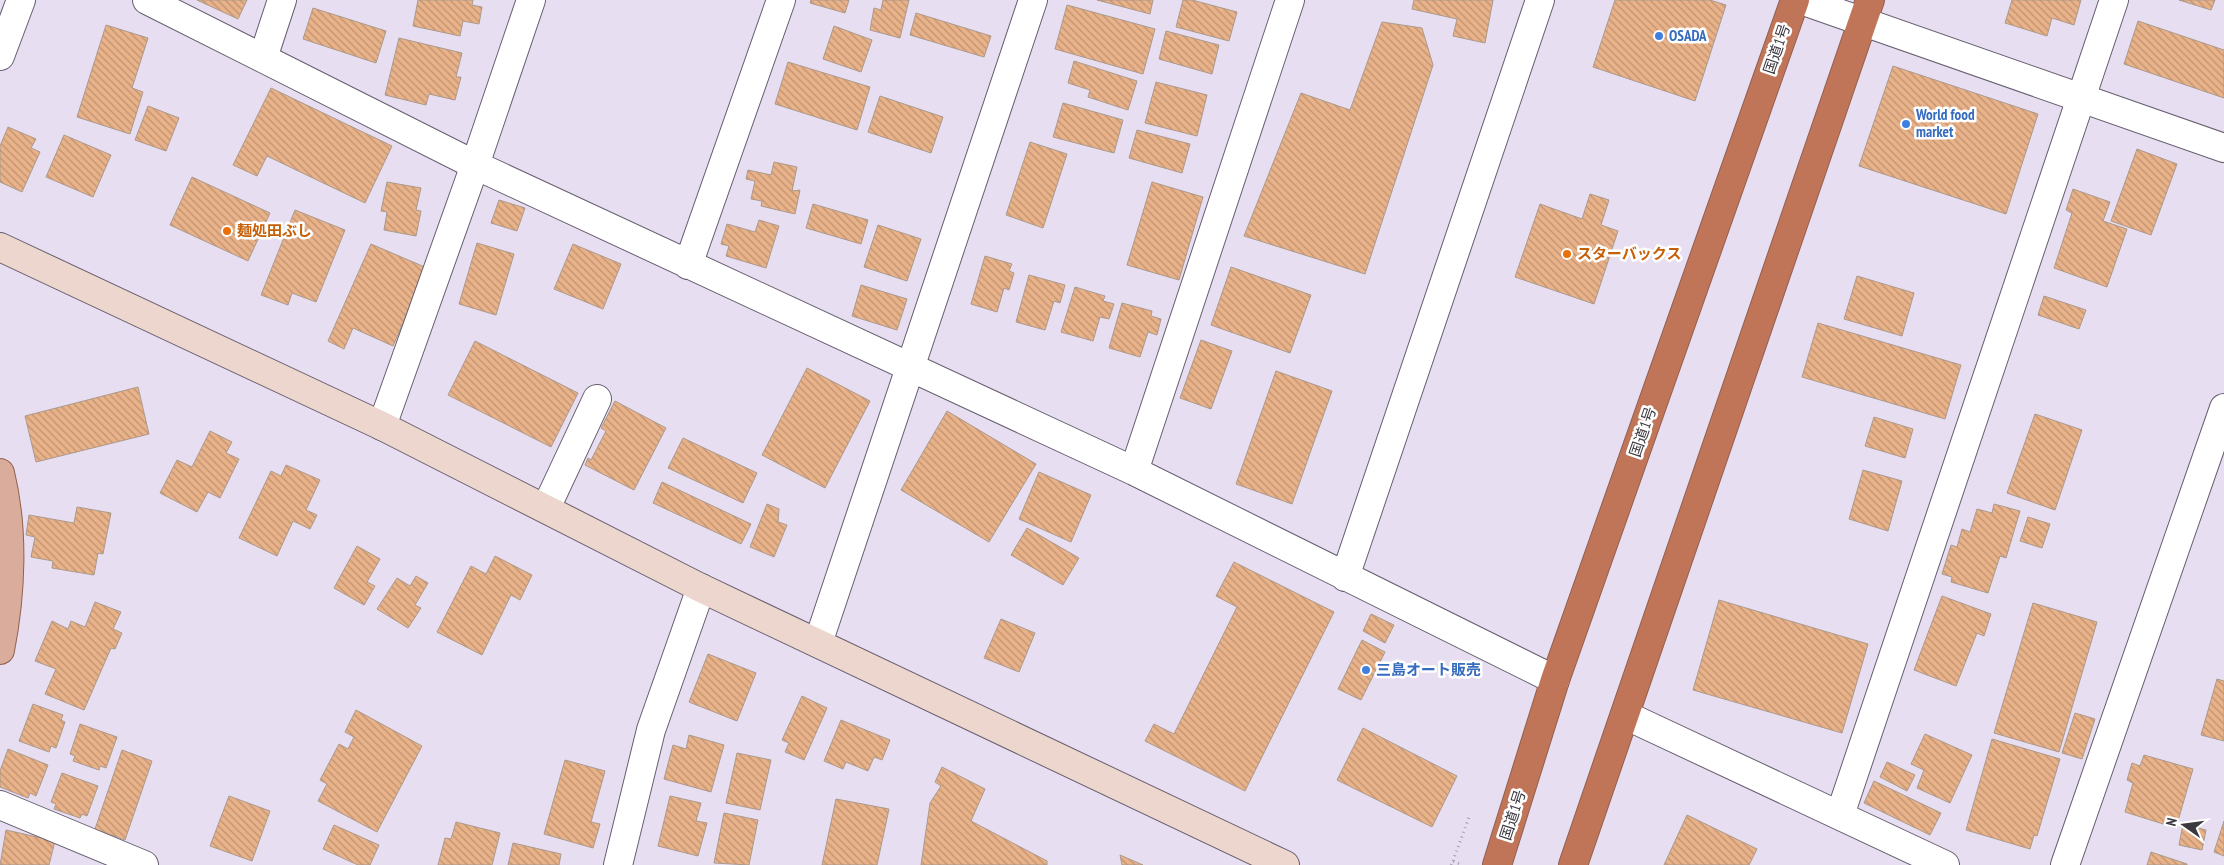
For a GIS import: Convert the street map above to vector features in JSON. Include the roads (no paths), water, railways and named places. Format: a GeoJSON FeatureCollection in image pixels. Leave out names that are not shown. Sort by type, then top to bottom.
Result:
{"type":"FeatureCollection","features":[{"type":"Feature","properties":{"kind":"highway","name":"国道1号"},"geometry":{"type":"LineString","coordinates":[[1497,865],[1555,680],[1795,0]]}},
{"type":"Feature","properties":{"kind":"highway"},"geometry":{"type":"LineString","coordinates":[[1573,865],[1867,11]]}},
{"type":"Feature","properties":{"kind":"main road"},"geometry":{"type":"LineString","coordinates":[[0,473],[9,555],[5,626],[0,650]]}},
{"type":"Feature","properties":{"kind":"street"},"geometry":{"type":"LineString","coordinates":[[0,56],[21,0]]}},
{"type":"Feature","properties":{"kind":"street"},"geometry":{"type":"LineString","coordinates":[[147,0],[475,165],[688,265],[911,366],[1134,472],[1555,680]]}},
{"type":"Feature","properties":{"kind":"street"},"geometry":{"type":"LineString","coordinates":[[263,58],[282,0]]}},
{"type":"Feature","properties":{"kind":"street"},"geometry":{"type":"LineString","coordinates":[[382,426],[475,165],[531,0]]}},
{"type":"Feature","properties":{"kind":"street"},"geometry":{"type":"LineString","coordinates":[[688,265],[780,0]]}},
{"type":"Feature","properties":{"kind":"street"},"geometry":{"type":"LineString","coordinates":[[818,643],[1033,0]]}},
{"type":"Feature","properties":{"kind":"street"},"geometry":{"type":"LineString","coordinates":[[1134,472],[1290,0]]}},
{"type":"Feature","properties":{"kind":"street"},"geometry":{"type":"LineString","coordinates":[[1345,577],[1540,0]]}},
{"type":"Feature","properties":{"kind":"street"},"geometry":{"type":"LineString","coordinates":[[1801,0],[1867,11],[2082,98],[2224,148]]}},
{"type":"Feature","properties":{"kind":"street"},"geometry":{"type":"LineString","coordinates":[[1840,815],[2114,0]]}},
{"type":"Feature","properties":{"kind":"street"},"geometry":{"type":"LineString","coordinates":[[0,247],[382,426],[701,588],[1286,865]]}},
{"type":"Feature","properties":{"kind":"street"},"geometry":{"type":"LineString","coordinates":[[546,508],[597,399]]}},
{"type":"Feature","properties":{"kind":"street"},"geometry":{"type":"LineString","coordinates":[[2065,865],[2224,408]]}},
{"type":"Feature","properties":{"kind":"street"},"geometry":{"type":"LineString","coordinates":[[618,865],[651,730],[701,588]]}},
{"type":"Feature","properties":{"kind":"street"},"geometry":{"type":"LineString","coordinates":[[1625,715],[1946,865]]}},
{"type":"Feature","properties":{"kind":"street"},"geometry":{"type":"LineString","coordinates":[[0,805],[144,865]]}},
{"type":"Feature","properties":{"kind":"place","name":"OSADA"},"geometry":{"type":"Point","coordinates":[1659,36]}},
{"type":"Feature","properties":{"kind":"place","name":"World food market"},"geometry":{"type":"Point","coordinates":[1906,124]}},
{"type":"Feature","properties":{"kind":"place","name":"麺処田ぶし"},"geometry":{"type":"Point","coordinates":[227,231]}},
{"type":"Feature","properties":{"kind":"place","name":"スターバックス"},"geometry":{"type":"Point","coordinates":[1567,254]}},
{"type":"Feature","properties":{"kind":"place","name":"三島オート販売"},"geometry":{"type":"Point","coordinates":[1366,670]}}]}
